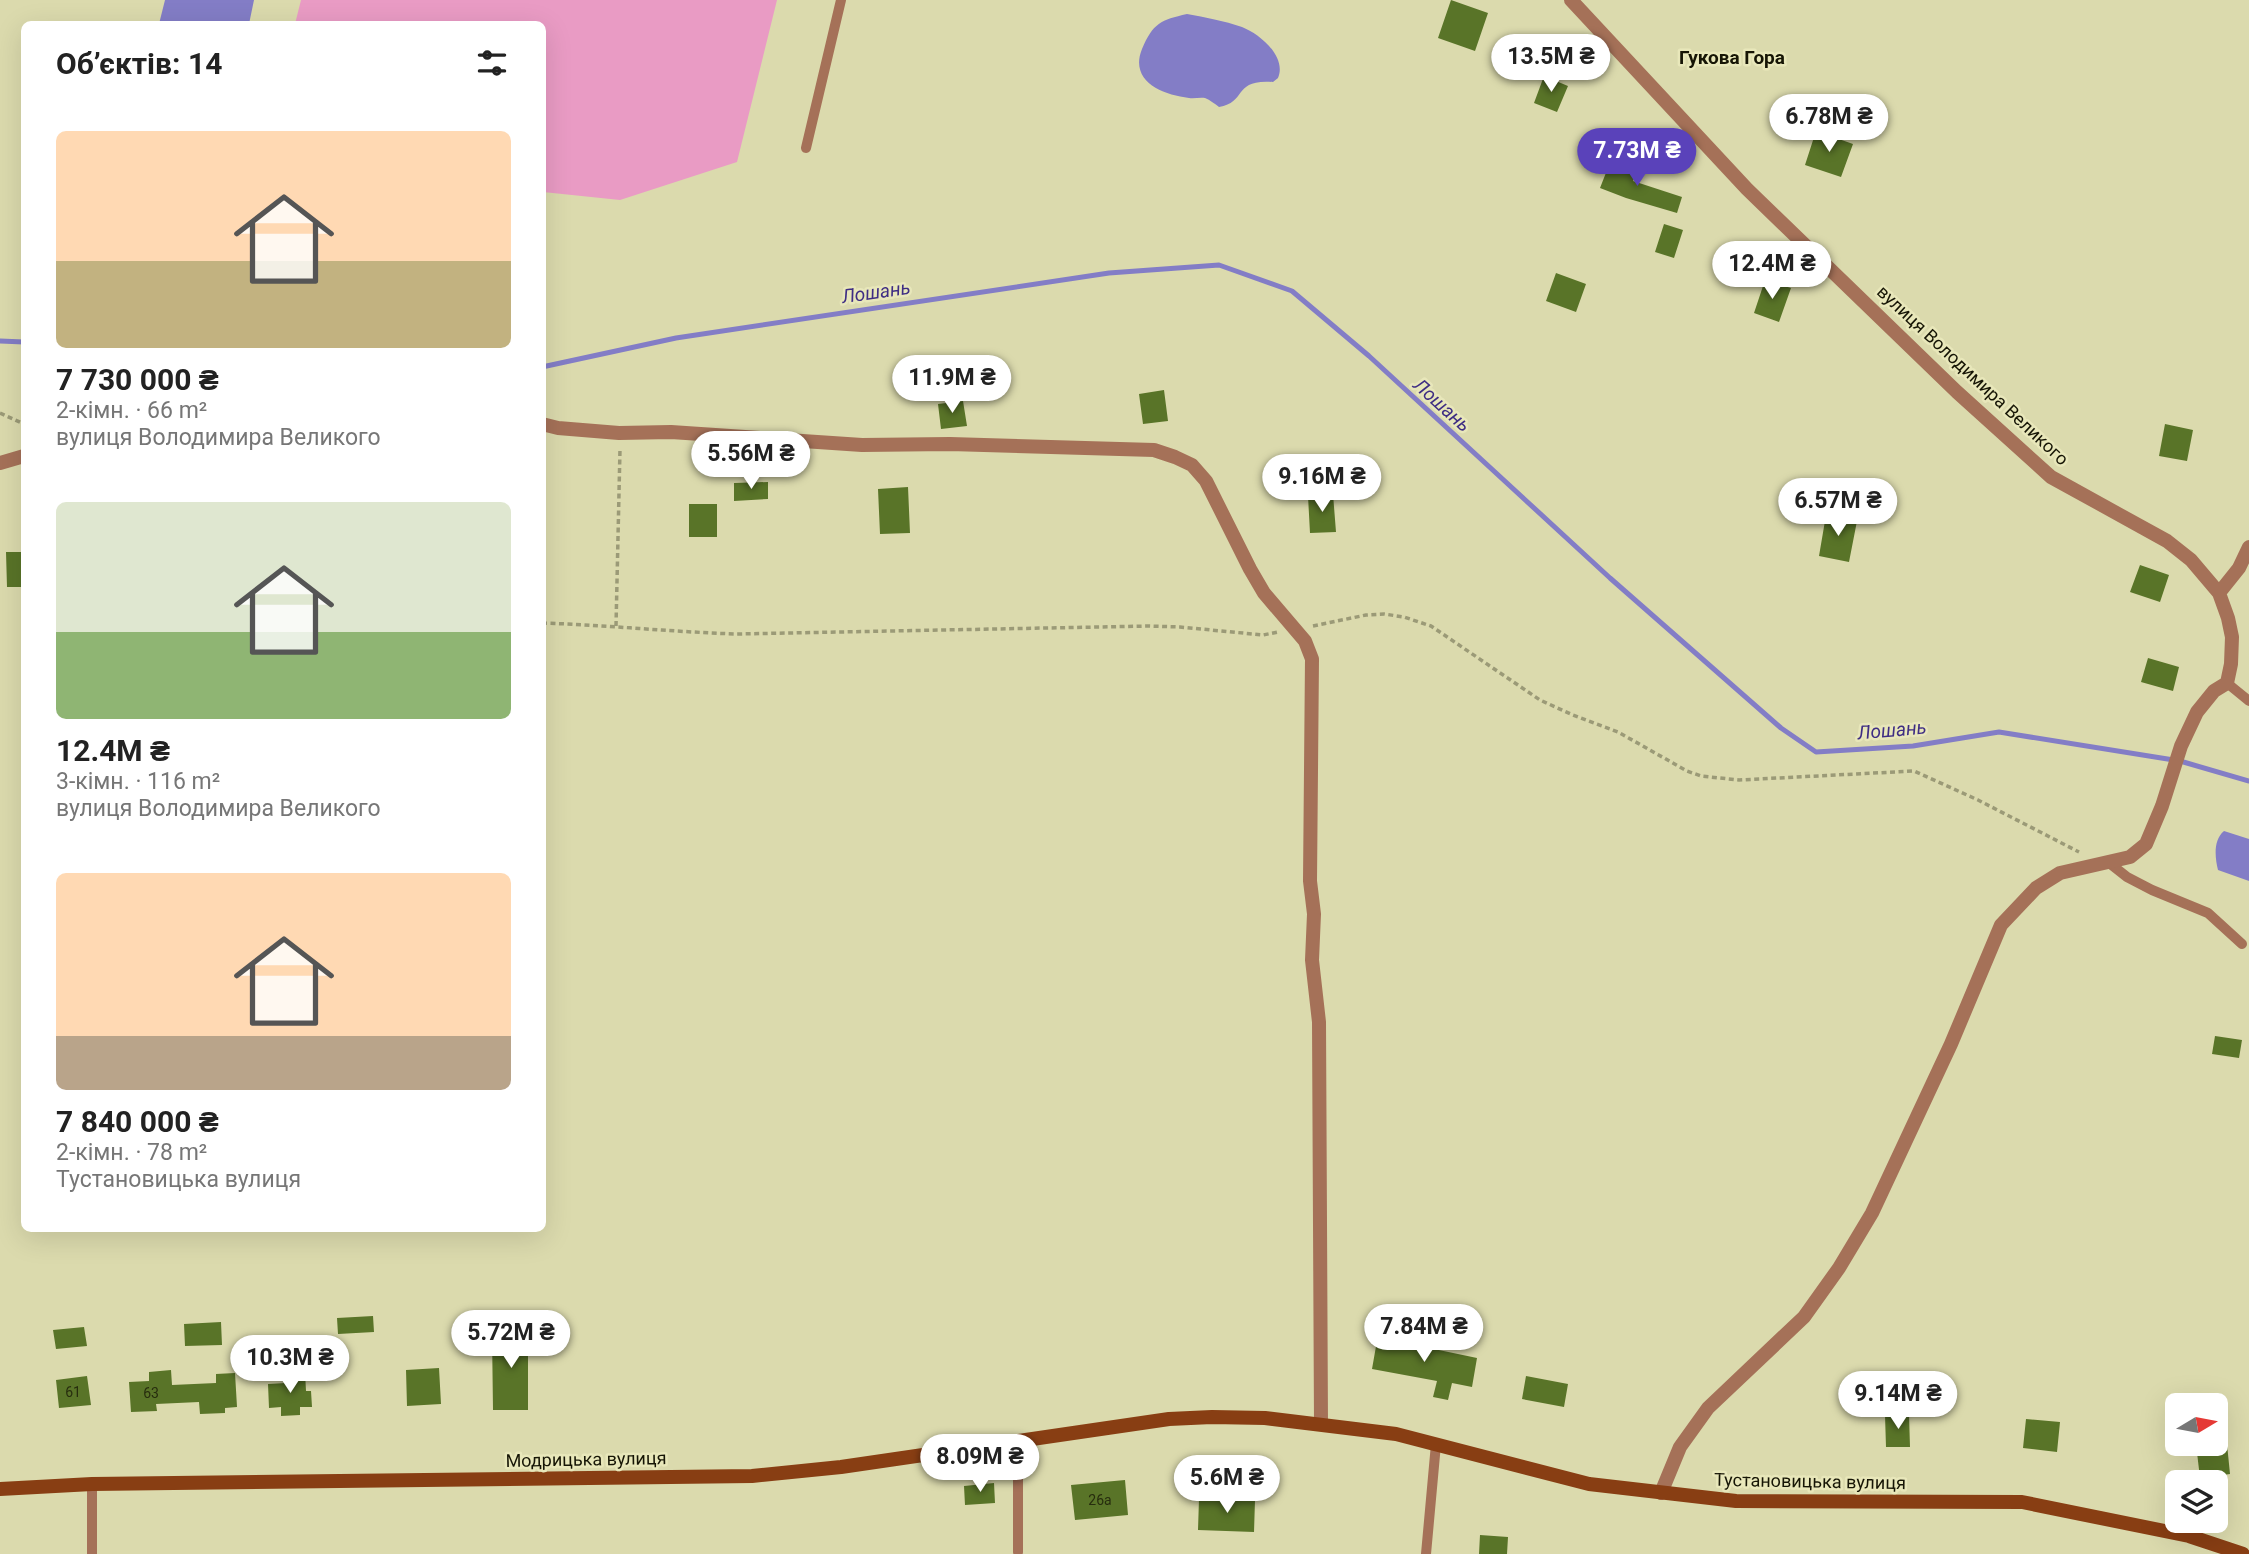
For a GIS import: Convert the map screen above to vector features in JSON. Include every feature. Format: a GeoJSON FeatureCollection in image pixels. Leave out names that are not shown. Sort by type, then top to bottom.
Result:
{"type":"FeatureCollection","features":[{"type":"Feature","properties":{"kind":"street","name":"вулиця Володимира Великого"},"geometry":{"type":"LineString","coordinates":[[1571,0],[1747,189],[1957,392],[2051,477],[2167,541],[2191,560],[2219,593],[2228,618],[2232,637],[2227,683]]}},
{"type":"Feature","properties":{"kind":"street"},"geometry":{"type":"LineString","coordinates":[[546,425],[620,433],[671,432],[862,444],[1154,450],[1192,466],[1206,481],[1264,593],[1305,641],[1312,659],[1310,881],[1314,914],[1312,960],[1319,1022],[1321,1423]]}},
{"type":"Feature","properties":{"kind":"street"},"geometry":{"type":"LineString","coordinates":[[0,463],[21,457]]}},
{"type":"Feature","properties":{"kind":"street"},"geometry":{"type":"LineString","coordinates":[[2219,593],[2239,568],[2249,547]]}},
{"type":"Feature","properties":{"kind":"street"},"geometry":{"type":"LineString","coordinates":[[1661,1493],[1680,1447],[1708,1408],[1804,1317],[1872,1213],[1934,1081],[2001,926],[2036,888],[2060,873],[2130,857],[2146,844],[2162,806],[2181,746],[2203,703],[2214,691],[2227,683]]}},
{"type":"Feature","properties":{"kind":"street","name":"Тустановицька вулиця"},"geometry":{"type":"LineString","coordinates":[[1169,1419],[1265,1418],[1321,1423],[1396,1434],[1588,1484],[1735,1502],[2022,1502],[2189,1536],[2243,1554]]}},
{"type":"Feature","properties":{"kind":"street","name":"Модрицька вулиця"},"geometry":{"type":"LineString","coordinates":[[0,1489],[92,1484],[752,1476],[841,1466],[1169,1419]]}},
{"type":"Feature","properties":{"kind":"lane"},"geometry":{"type":"LineString","coordinates":[[806,148],[841,0]]}},
{"type":"Feature","properties":{"kind":"lane"},"geometry":{"type":"LineString","coordinates":[[2227,683],[2249,701]]}},
{"type":"Feature","properties":{"kind":"lane"},"geometry":{"type":"LineString","coordinates":[[2108,862],[2127,877],[2152,890],[2208,913],[2242,944]]}},
{"type":"Feature","properties":{"kind":"lane"},"geometry":{"type":"LineString","coordinates":[[1018,1441],[1018,1552]]}},
{"type":"Feature","properties":{"kind":"lane"},"geometry":{"type":"LineString","coordinates":[[1426,1554],[1436,1444]]}},
{"type":"Feature","properties":{"kind":"lane"},"geometry":{"type":"LineString","coordinates":[[92,1484],[92,1554]]}},
{"type":"Feature","properties":{"kind":"path"},"geometry":{"type":"LineString","coordinates":[[0,413],[21,423]]}},
{"type":"Feature","properties":{"kind":"path"},"geometry":{"type":"LineString","coordinates":[[616,626],[620,433]]}},
{"type":"Feature","properties":{"kind":"path"},"geometry":{"type":"LineString","coordinates":[[546,623],[737,634],[1149,626],[1263,635],[1384,614],[1431,626],[1540,700],[1618,732],[1687,771],[1701,776],[1739,780],[1914,771],[1978,800],[2081,853]]}},
{"type":"Feature","properties":{"kind":"shaded area"},"geometry":{"type":"Polygon","coordinates":[[[165,0],[254,0],[250,21],[160,21],[165,0]]]}},
{"type":"Feature","properties":{"kind":"shaded area"},"geometry":{"type":"Polygon","coordinates":[[[301,0],[777,0],[737,162],[620,200],[546,192],[546,21],[296,21],[301,0]]]}},
{"type":"Feature","properties":{"kind":"shaded area"},"geometry":{"type":"Polygon","coordinates":[[[1187,14],[1249,30],[1275,54],[1280,70],[1278,78],[1273,82],[1251,84],[1234,101],[1219,107],[1205,98],[1168,94],[1150,84],[1140,70],[1139,60],[1146,40],[1159,24],[1187,14]]]}},
{"type":"Feature","properties":{"kind":"shaded area"},"geometry":{"type":"Polygon","coordinates":[[[2224,831],[2249,839],[2249,881],[2218,870],[2216,844],[2224,831]]]}},
{"type":"Feature","properties":{"kind":"building"},"geometry":{"type":"Polygon","coordinates":[[[1451,0],[1488,13],[1475,51],[1438,38],[1451,0]]]}},
{"type":"Feature","properties":{"kind":"building"},"geometry":{"type":"Polygon","coordinates":[[[1544,76],[1568,86],[1557,112],[1534,103],[1544,76]]]}},
{"type":"Feature","properties":{"kind":"building"},"geometry":{"type":"Polygon","coordinates":[[[1816,131],[1853,144],[1841,177],[1805,165],[1816,131]]]}},
{"type":"Feature","properties":{"kind":"building"},"geometry":{"type":"Polygon","coordinates":[[[1611,160],[1637,170],[1633,181],[1682,197],[1677,213],[1600,188],[1611,160]]]}},
{"type":"Feature","properties":{"kind":"building"},"geometry":{"type":"Polygon","coordinates":[[[1664,224],[1683,230],[1674,258],[1655,252],[1664,224]]]}},
{"type":"Feature","properties":{"kind":"building"},"geometry":{"type":"Polygon","coordinates":[[[1556,273],[1586,284],[1576,312],[1546,301],[1556,273]]]}},
{"type":"Feature","properties":{"kind":"building"},"geometry":{"type":"Polygon","coordinates":[[[1765,280],[1791,288],[1779,322],[1754,313],[1765,280]]]}},
{"type":"Feature","properties":{"kind":"building"},"geometry":{"type":"Polygon","coordinates":[[[1164,390],[1168,421],[1143,424],[1139,394],[1164,390]]]}},
{"type":"Feature","properties":{"kind":"building"},"geometry":{"type":"Polygon","coordinates":[[[963,401],[967,426],[941,429],[938,404],[963,401]]]}},
{"type":"Feature","properties":{"kind":"building"},"geometry":{"type":"Polygon","coordinates":[[[2165,424],[2193,430],[2187,461],[2159,456],[2165,424]]]}},
{"type":"Feature","properties":{"kind":"building"},"geometry":{"type":"Polygon","coordinates":[[[768,482],[768,499],[734,501],[734,483],[768,482]]]}},
{"type":"Feature","properties":{"kind":"building"},"geometry":{"type":"Polygon","coordinates":[[[908,487],[910,533],[880,534],[878,489],[908,487]]]}},
{"type":"Feature","properties":{"kind":"building"},"geometry":{"type":"Polygon","coordinates":[[[1333,494],[1336,532],[1310,533],[1308,496],[1333,494]]]}},
{"type":"Feature","properties":{"kind":"building"},"geometry":{"type":"Polygon","coordinates":[[[689,504],[717,504],[717,537],[689,537],[689,504]]]}},
{"type":"Feature","properties":{"kind":"building"},"geometry":{"type":"Polygon","coordinates":[[[1826,515],[1857,521],[1849,562],[1819,556],[1826,515]]]}},
{"type":"Feature","properties":{"kind":"building"},"geometry":{"type":"Polygon","coordinates":[[[6,552],[21,552],[21,587],[7,587],[6,552]]]}},
{"type":"Feature","properties":{"kind":"building"},"geometry":{"type":"Polygon","coordinates":[[[2140,565],[2169,575],[2160,602],[2130,592],[2140,565]]]}},
{"type":"Feature","properties":{"kind":"building"},"geometry":{"type":"Polygon","coordinates":[[[2148,658],[2179,667],[2173,691],[2141,682],[2148,658]]]}},
{"type":"Feature","properties":{"kind":"building"},"geometry":{"type":"Polygon","coordinates":[[[2215,1036],[2242,1040],[2239,1058],[2212,1054],[2215,1036]]]}},
{"type":"Feature","properties":{"kind":"building"},"geometry":{"type":"Polygon","coordinates":[[[373,1316],[374,1332],[338,1334],[337,1318],[373,1316]]]}},
{"type":"Feature","properties":{"kind":"building"},"geometry":{"type":"Polygon","coordinates":[[[221,1322],[222,1345],[185,1346],[184,1324],[221,1322]]]}},
{"type":"Feature","properties":{"kind":"building"},"geometry":{"type":"Polygon","coordinates":[[[84,1327],[87,1346],[56,1349],[53,1330],[84,1327]]]}},
{"type":"Feature","properties":{"kind":"building"},"geometry":{"type":"Polygon","coordinates":[[[536,1333],[536,1349],[528,1349],[528,1410],[493,1410],[492,1334],[536,1333]]]}},
{"type":"Feature","properties":{"kind":"building"},"geometry":{"type":"Polygon","coordinates":[[[1378,1335],[1477,1358],[1472,1387],[1452,1383],[1448,1400],[1433,1397],[1437,1381],[1372,1369],[1378,1335]]]}},
{"type":"Feature","properties":{"kind":"building"},"geometry":{"type":"Polygon","coordinates":[[[439,1368],[441,1404],[407,1406],[406,1370],[439,1368]]]}},
{"type":"Feature","properties":{"kind":"building"},"geometry":{"type":"Polygon","coordinates":[[[171,1370],[172,1385],[216,1383],[216,1374],[235,1373],[237,1407],[225,1408],[225,1413],[200,1414],[199,1402],[156,1404],[157,1411],[131,1412],[129,1382],[149,1381],[149,1372],[171,1370]]]}},
{"type":"Feature","properties":{"kind":"building"},"geometry":{"type":"Polygon","coordinates":[[[305,1372],[306,1391],[311,1391],[312,1407],[300,1407],[300,1415],[281,1416],[281,1407],[269,1408],[268,1384],[286,1383],[286,1374],[305,1372]]]}},
{"type":"Feature","properties":{"kind":"building"},"geometry":{"type":"Polygon","coordinates":[[[87,1376],[91,1405],[59,1408],[56,1380],[87,1376]]]}},
{"type":"Feature","properties":{"kind":"building"},"geometry":{"type":"Polygon","coordinates":[[[1526,1376],[1568,1384],[1564,1407],[1522,1399],[1526,1376]]]}},
{"type":"Feature","properties":{"kind":"building"},"geometry":{"type":"Polygon","coordinates":[[[1909,1414],[1910,1447],[1886,1447],[1885,1415],[1909,1414]]]}},
{"type":"Feature","properties":{"kind":"building"},"geometry":{"type":"Polygon","coordinates":[[[2026,1419],[2060,1422],[2057,1452],[2023,1448],[2026,1419]]]}},
{"type":"Feature","properties":{"kind":"building"},"geometry":{"type":"Polygon","coordinates":[[[2228,1454],[2230,1474],[2228,1470],[2199,1470],[2197,1456],[2228,1454]]]}},
{"type":"Feature","properties":{"kind":"building"},"geometry":{"type":"Polygon","coordinates":[[[1125,1480],[1128,1515],[1075,1520],[1071,1485],[1125,1480]]]}},
{"type":"Feature","properties":{"kind":"building"},"geometry":{"type":"Polygon","coordinates":[[[994,1483],[995,1503],[965,1505],[964,1486],[994,1483]]]}},
{"type":"Feature","properties":{"kind":"building"},"geometry":{"type":"Polygon","coordinates":[[[1199,1499],[1255,1500],[1254,1532],[1198,1530],[1199,1499]]]}},
{"type":"Feature","properties":{"kind":"building"},"geometry":{"type":"Polygon","coordinates":[[[1480,1535],[1508,1537],[1507,1554],[1479,1554],[1480,1535]]]}},
{"type":"Feature","properties":{"kind":"waterway","name":"Лошань"},"geometry":{"type":"LineString","coordinates":[[546,366],[676,338],[1109,273],[1219,265],[1292,291],[1369,356],[1610,578],[1781,728],[1816,752],[1913,746],[1999,732],[2180,761],[2249,781]]}},
{"type":"Feature","properties":{"kind":"waterway","name":"Лошань"},"geometry":{"type":"LineString","coordinates":[[0,341],[21,342]]}},
{"type":"Feature","properties":{"kind":"district","name":"Гукова Гора"},"geometry":{"type":"Point","coordinates":[1732,57]}}]}
